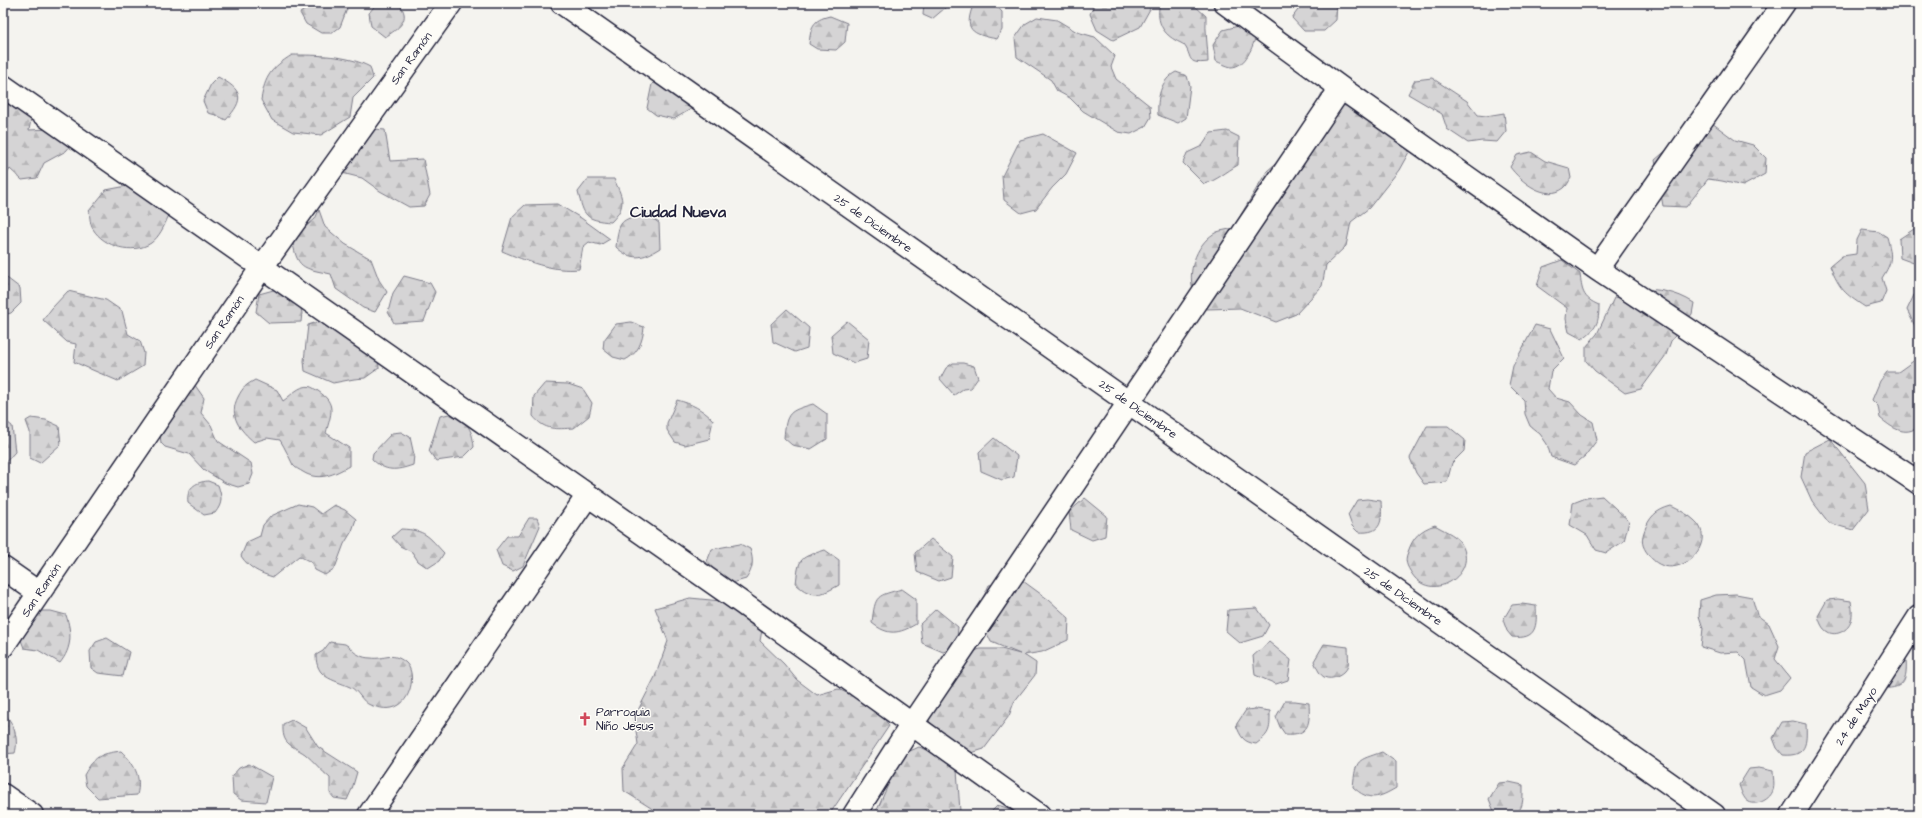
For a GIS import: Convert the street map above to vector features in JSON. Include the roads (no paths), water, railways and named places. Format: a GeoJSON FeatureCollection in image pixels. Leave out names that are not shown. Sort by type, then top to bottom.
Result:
{"type":"FeatureCollection","features":[{"type":"Feature","properties":{"kind":"street","name":"San Ramón"},"geometry":{"type":"LineString","coordinates":[[3,646],[262,266],[451,3]]}},
{"type":"Feature","properties":{"kind":"street","name":"25 de Diciembre"},"geometry":{"type":"LineString","coordinates":[[562,3],[1714,815]]}},
{"type":"Feature","properties":{"kind":"street"},"geometry":{"type":"LineString","coordinates":[[1225,3],[1341,88],[1597,269],[1919,483]]}},
{"type":"Feature","properties":{"kind":"street"},"geometry":{"type":"LineString","coordinates":[[1597,269],[1784,3]]}},
{"type":"Feature","properties":{"kind":"street"},"geometry":{"type":"LineString","coordinates":[[3,86],[588,495],[1039,815]]}},
{"type":"Feature","properties":{"kind":"street"},"geometry":{"type":"LineString","coordinates":[[854,815],[912,724],[1341,88]]}},
{"type":"Feature","properties":{"kind":"street"},"geometry":{"type":"LineString","coordinates":[[369,815],[588,495]]}},
{"type":"Feature","properties":{"kind":"street"},"geometry":{"type":"LineString","coordinates":[[3,568],[39,593]]}},
{"type":"Feature","properties":{"kind":"street","name":"24 de Mayo"},"geometry":{"type":"LineString","coordinates":[[1792,815],[1919,617]]}},
{"type":"Feature","properties":{"kind":"street"},"geometry":{"type":"LineString","coordinates":[[3,794],[32,815]]}},
{"type":"Feature","properties":{"kind":"place","name":"Parroquia Niño Jesus"},"geometry":{"type":"Point","coordinates":[585,719]}},
{"type":"Feature","properties":{"kind":"district","name":"Ciudad Nueva"},"geometry":{"type":"Point","coordinates":[678,211]}}]}
